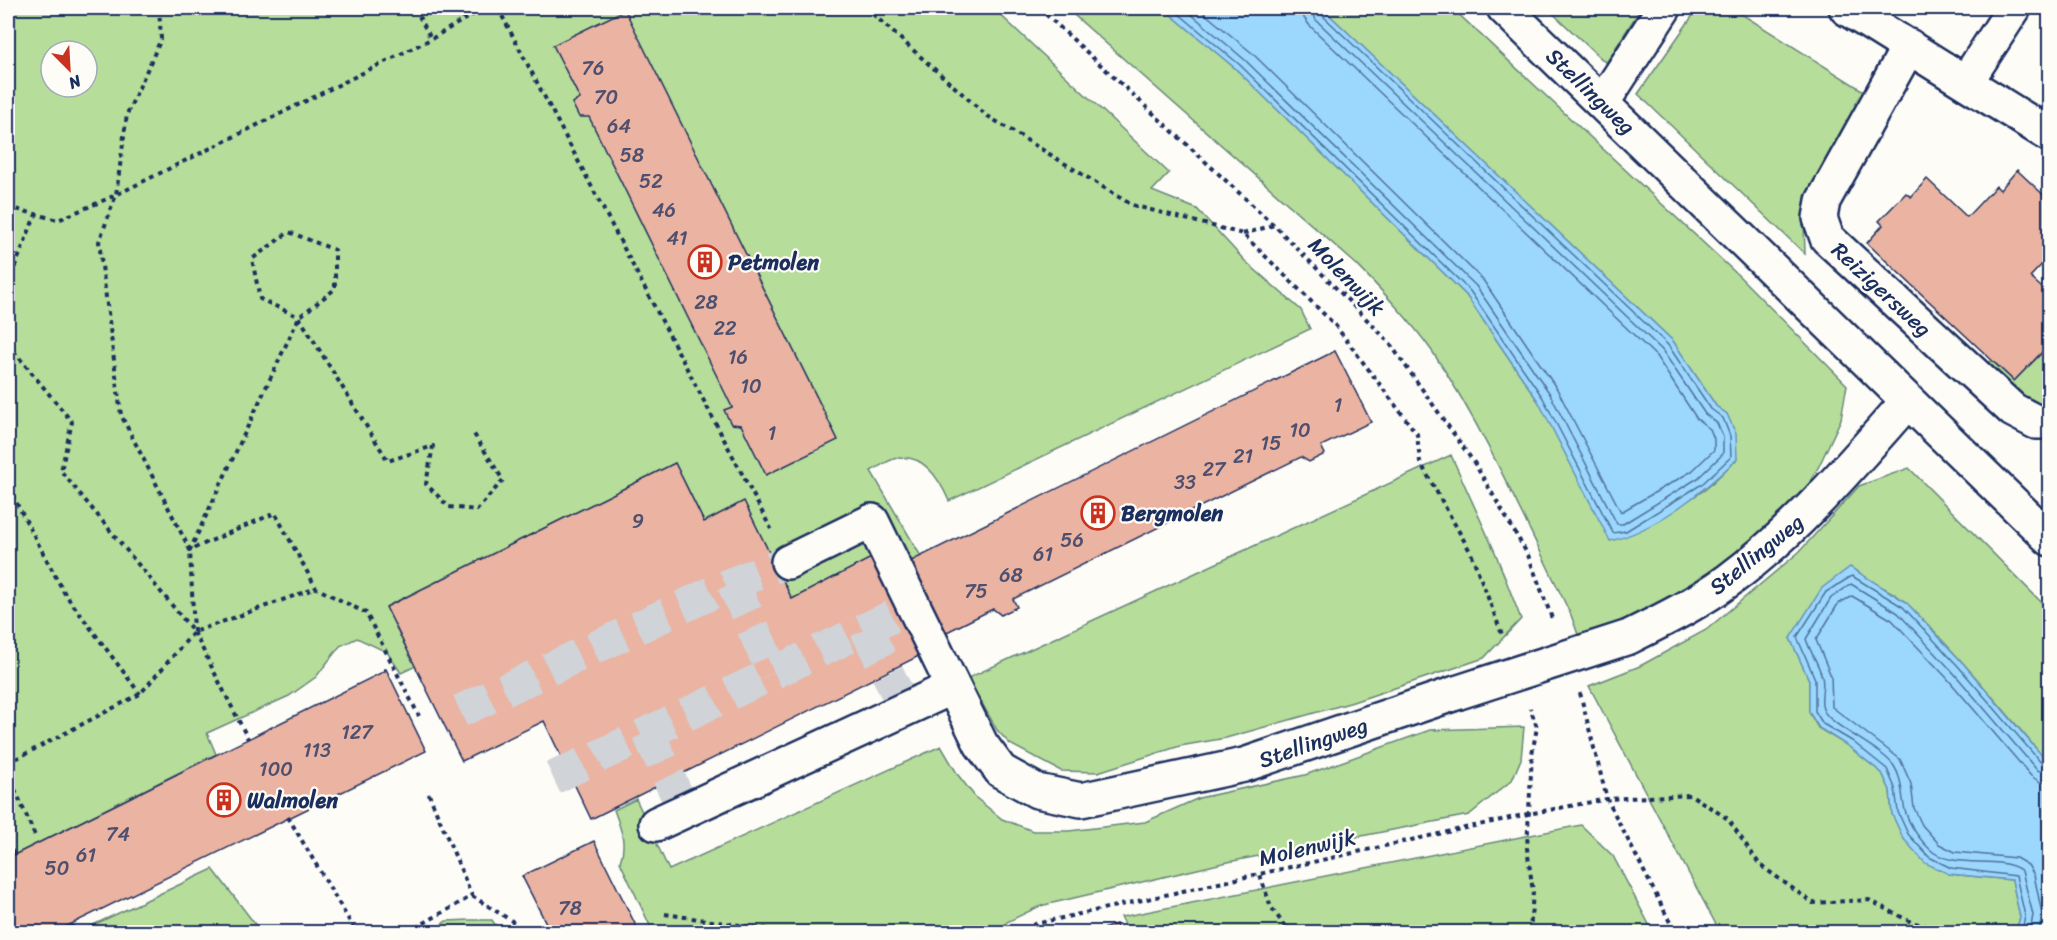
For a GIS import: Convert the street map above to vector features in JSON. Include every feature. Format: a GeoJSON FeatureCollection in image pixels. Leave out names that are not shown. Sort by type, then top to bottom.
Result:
{"type":"FeatureCollection","features":[{"type":"Feature","properties":{"kind":"street","name":"Stellingweg"},"geometry":{"type":"LineString","coordinates":[[1504,8],[2049,539]]}},
{"type":"Feature","properties":{"kind":"street"},"geometry":{"type":"LineString","coordinates":[[1603,102],[1664,8]]}},
{"type":"Feature","properties":{"kind":"street"},"geometry":{"type":"LineString","coordinates":[[1846,8],[2049,135]]}},
{"type":"Feature","properties":{"kind":"street"},"geometry":{"type":"LineString","coordinates":[[1966,82],[2014,8]]}},
{"type":"Feature","properties":{"kind":"street","name":"Reizigersweg"},"geometry":{"type":"LineString","coordinates":[[1909,46],[1823,201],[1820,218],[1827,238],[2013,410],[2036,422],[2049,422]]}},
{"type":"Feature","properties":{"kind":"street","name":"Stellingweg"},"geometry":{"type":"LineString","coordinates":[[788,562],[872,521],[981,744],[1000,771],[1036,791],[1081,800],[1244,765],[1629,637],[1683,610],[1729,580],[1821,500],[1907,402]]}},
{"type":"Feature","properties":{"kind":"street"},"geometry":{"type":"LineString","coordinates":[[656,824],[953,687]]}},
{"type":"Feature","properties":{"kind":"path"},"geometry":{"type":"LineString","coordinates":[[159,8],[161,39],[127,114],[116,195],[99,242],[121,416],[190,549],[194,632]]}},
{"type":"Feature","properties":{"kind":"path"},"geometry":{"type":"LineString","coordinates":[[415,8],[431,39]]}},
{"type":"Feature","properties":{"kind":"path"},"geometry":{"type":"LineString","coordinates":[[8,207],[35,216],[58,220],[116,195],[431,39],[484,8]]}},
{"type":"Feature","properties":{"kind":"path"},"geometry":{"type":"LineString","coordinates":[[498,8],[788,562]]}},
{"type":"Feature","properties":{"kind":"path"},"geometry":{"type":"LineString","coordinates":[[866,8],[986,115],[1132,205],[1243,234],[1335,326],[1417,434],[1420,462],[1471,553],[1504,640]]}},
{"type":"Feature","properties":{"kind":"path","name":"Molenwijk"},"geometry":{"type":"LineString","coordinates":[[1039,8],[1274,225],[1388,341],[1475,464],[1528,555],[1555,627]]}},
{"type":"Feature","properties":{"kind":"path"},"geometry":{"type":"LineString","coordinates":[[8,284],[35,216]]}},
{"type":"Feature","properties":{"kind":"path"},"geometry":{"type":"LineString","coordinates":[[1243,234],[1274,225]]}},
{"type":"Feature","properties":{"kind":"path"},"geometry":{"type":"LineString","coordinates":[[190,549],[299,317],[335,289],[335,250],[289,232],[252,259],[260,299],[299,317],[388,461],[433,446],[426,484],[449,507],[477,510],[503,480],[472,431]]}},
{"type":"Feature","properties":{"kind":"path"},"geometry":{"type":"LineString","coordinates":[[8,343],[72,422],[61,471],[194,632],[248,739]]}},
{"type":"Feature","properties":{"kind":"path"},"geometry":{"type":"LineString","coordinates":[[8,487],[65,594],[140,694]]}},
{"type":"Feature","properties":{"kind":"path"},"geometry":{"type":"LineString","coordinates":[[190,549],[275,513],[316,588],[366,613],[419,716]]}},
{"type":"Feature","properties":{"kind":"path"},"geometry":{"type":"LineString","coordinates":[[8,763],[140,694],[194,632],[316,588]]}},
{"type":"Feature","properties":{"kind":"path"},"geometry":{"type":"LineString","coordinates":[[1578,690],[1607,799],[1675,933]]}},
{"type":"Feature","properties":{"kind":"path"},"geometry":{"type":"LineString","coordinates":[[1529,705],[1537,727],[1532,754],[1528,814],[1527,848],[1533,892],[1530,933]]}},
{"type":"Feature","properties":{"kind":"path"},"geometry":{"type":"LineString","coordinates":[[8,773],[35,836]]}},
{"type":"Feature","properties":{"kind":"path"},"geometry":{"type":"LineString","coordinates":[[428,792],[472,896],[512,921],[518,933]]}},
{"type":"Feature","properties":{"kind":"path","name":"Molenwijk"},"geometry":{"type":"LineString","coordinates":[[1016,933],[1035,924],[1528,814],[1607,799],[1690,795],[1728,819],[1760,866],[1813,903],[1869,900],[1911,922],[1948,933]]}},
{"type":"Feature","properties":{"kind":"path"},"geometry":{"type":"LineString","coordinates":[[288,817],[356,933]]}},
{"type":"Feature","properties":{"kind":"path"},"geometry":{"type":"LineString","coordinates":[[8,842],[14,855]]}},
{"type":"Feature","properties":{"kind":"path"},"geometry":{"type":"LineString","coordinates":[[1260,875],[1271,908],[1289,933]]}},
{"type":"Feature","properties":{"kind":"path"},"geometry":{"type":"LineString","coordinates":[[408,933],[472,896]]}},
{"type":"Feature","properties":{"kind":"path"},"geometry":{"type":"LineString","coordinates":[[665,914],[786,933]]}},
{"type":"Feature","properties":{"kind":"path"},"geometry":{"type":"LineString","coordinates":[[71,925],[74,933]]}},
{"type":"Feature","properties":{"kind":"green space"},"geometry":{"type":"Polygon","coordinates":[[[8,8],[993,8],[1169,173],[1152,191],[1197,209],[1245,261],[1301,310],[1310,329],[949,501],[936,477],[923,464],[907,458],[897,458],[887,462],[871,471],[929,570],[873,558],[792,599],[744,502],[704,522],[675,463],[387,606],[416,666],[401,673],[387,652],[357,638],[340,646],[316,677],[289,696],[207,733],[216,754],[8,858],[8,8]]]}},
{"type":"Feature","properties":{"kind":"green space"},"geometry":{"type":"Polygon","coordinates":[[[1066,8],[1163,8],[1236,69],[1466,295],[1538,401],[1668,513],[1706,489],[1737,459],[1727,414],[1716,406],[1673,341],[1322,8],[1452,8],[1739,276],[1847,385],[1841,419],[1819,466],[1796,506],[1691,591],[1581,643],[1571,615],[1489,447],[1452,382],[1415,328],[1357,265],[1066,8]]]}},
{"type":"Feature","properties":{"kind":"green space"},"geometry":{"type":"Polygon","coordinates":[[[1547,8],[1641,8],[1606,63],[1547,8]]]}},
{"type":"Feature","properties":{"kind":"green space"},"geometry":{"type":"Polygon","coordinates":[[[1698,8],[1732,8],[1870,95],[1808,200],[1804,221],[1805,254],[1638,94],[1698,8]]]}},
{"type":"Feature","properties":{"kind":"green space"},"geometry":{"type":"Polygon","coordinates":[[[2049,346],[2049,409],[2027,406],[1981,371],[1991,360],[2014,381],[2049,346]]]}},
{"type":"Feature","properties":{"kind":"green space"},"geometry":{"type":"Polygon","coordinates":[[[1451,455],[1495,552],[1521,619],[1484,658],[1353,702],[1226,738],[1180,746],[1098,772],[1061,771],[1010,744],[997,730],[968,678],[1451,455]]]}},
{"type":"Feature","properties":{"kind":"green space"},"geometry":{"type":"Polygon","coordinates":[[[1909,468],[2049,610],[2049,764],[1982,684],[1926,623],[1904,601],[1887,589],[1877,585],[1790,638],[1809,680],[1809,712],[1818,728],[1848,746],[1882,773],[1890,790],[1892,814],[1949,874],[2012,880],[2020,917],[2016,932],[1720,932],[1589,686],[1640,666],[1706,630],[1799,552],[1859,486],[1909,468]]]}},
{"type":"Feature","properties":{"kind":"green space"},"geometry":{"type":"Polygon","coordinates":[[[1524,727],[1521,759],[1512,780],[1469,815],[1223,863],[1040,906],[1007,922],[998,932],[653,932],[620,862],[623,842],[614,810],[636,799],[669,870],[941,746],[958,775],[976,798],[1002,819],[1033,831],[1069,831],[1145,822],[1199,798],[1305,775],[1430,730],[1524,727]]]}},
{"type":"Feature","properties":{"kind":"green space"},"geometry":{"type":"Polygon","coordinates":[[[1581,825],[1613,856],[1653,932],[1129,932],[1121,917],[1581,825]]]}},
{"type":"Feature","properties":{"kind":"green space"},"geometry":{"type":"Polygon","coordinates":[[[213,869],[261,932],[78,932],[213,869]]]}},
{"type":"Feature","properties":{"kind":"green space"},"geometry":{"type":"Polygon","coordinates":[[[492,920],[500,932],[432,932],[446,921],[492,920]]]}},
{"type":"Feature","properties":{"kind":"water"},"geometry":{"type":"Polygon","coordinates":[[[1163,8],[1322,8],[1673,341],[1716,406],[1727,414],[1736,434],[1737,459],[1710,484],[1661,519],[1627,536],[1610,541],[1538,401],[1466,295],[1236,69],[1163,8]]]}},
{"type":"Feature","properties":{"kind":"water"},"geometry":{"type":"Polygon","coordinates":[[[1850,567],[1906,602],[1962,662],[2049,764],[2049,932],[2016,932],[2020,917],[2012,880],[1949,874],[1925,863],[1903,838],[1892,814],[1890,790],[1882,773],[1848,746],[1819,728],[1809,712],[1809,680],[1790,638],[1822,588],[1850,567]]]}},
{"type":"Feature","properties":{"kind":"building","name":"Petmolen"},"geometry":{"type":"Polygon","coordinates":[[[625,10],[838,440],[766,475],[741,425],[731,424],[724,410],[732,407],[589,117],[579,117],[572,103],[580,99],[553,45],[625,10]]]}},
{"type":"Feature","properties":{"kind":"building"},"geometry":{"type":"Polygon","coordinates":[[[2017,170],[2050,201],[2050,256],[2030,277],[2050,295],[2050,344],[2014,381],[1867,243],[1883,225],[1879,221],[1906,193],[1911,197],[1927,179],[1967,217],[1996,186],[2000,190],[2017,170]]]}},
{"type":"Feature","properties":{"kind":"building","name":"Bergmolen"},"geometry":{"type":"Polygon","coordinates":[[[1335,351],[1371,422],[1321,446],[1325,454],[1309,462],[1301,457],[1013,599],[1017,607],[1001,615],[993,609],[941,635],[907,563],[1335,351]]]}},
{"type":"Feature","properties":{"kind":"building"},"geometry":{"type":"Polygon","coordinates":[[[675,463],[704,522],[744,501],[792,599],[873,557],[927,652],[591,819],[544,721],[462,761],[386,607],[675,463]]]}},
{"type":"Feature","properties":{"kind":"building","name":"Walmolen"},"geometry":{"type":"Polygon","coordinates":[[[384,669],[426,751],[55,932],[8,932],[8,858],[385,671],[384,669]]]}},
{"type":"Feature","properties":{"kind":"building"},"geometry":{"type":"Polygon","coordinates":[[[594,841],[639,932],[544,932],[548,927],[522,876],[594,841]]]}},
{"type":"Feature","properties":{"kind":"building"},"geometry":{"type":"Polygon","coordinates":[[[1116,924],[1118,932],[1098,932],[1106,928],[1116,924]]]}},
{"type":"Feature","properties":{"kind":"tunnel"},"geometry":{"type":"LineString","coordinates":[[460,711],[733,583],[788,562]]}},
{"type":"Feature","properties":{"kind":"tunnel"},"geometry":{"type":"LineString","coordinates":[[733,583],[773,673]]}},
{"type":"Feature","properties":{"kind":"tunnel"},"geometry":{"type":"LineString","coordinates":[[553,778],[914,606]]}},
{"type":"Feature","properties":{"kind":"tunnel"},"geometry":{"type":"LineString","coordinates":[[866,629],[905,709]]}},
{"type":"Feature","properties":{"kind":"tunnel"},"geometry":{"type":"LineString","coordinates":[[648,732],[684,811]]}},
{"type":"Feature","properties":{"kind":"place","name":"Petmolen"},"geometry":{"type":"Point","coordinates":[705,262]}},
{"type":"Feature","properties":{"kind":"place","name":"Bergmolen"},"geometry":{"type":"Point","coordinates":[1098,513]}},
{"type":"Feature","properties":{"kind":"place","name":"Walmolen"},"geometry":{"type":"Point","coordinates":[224,800]}}]}
